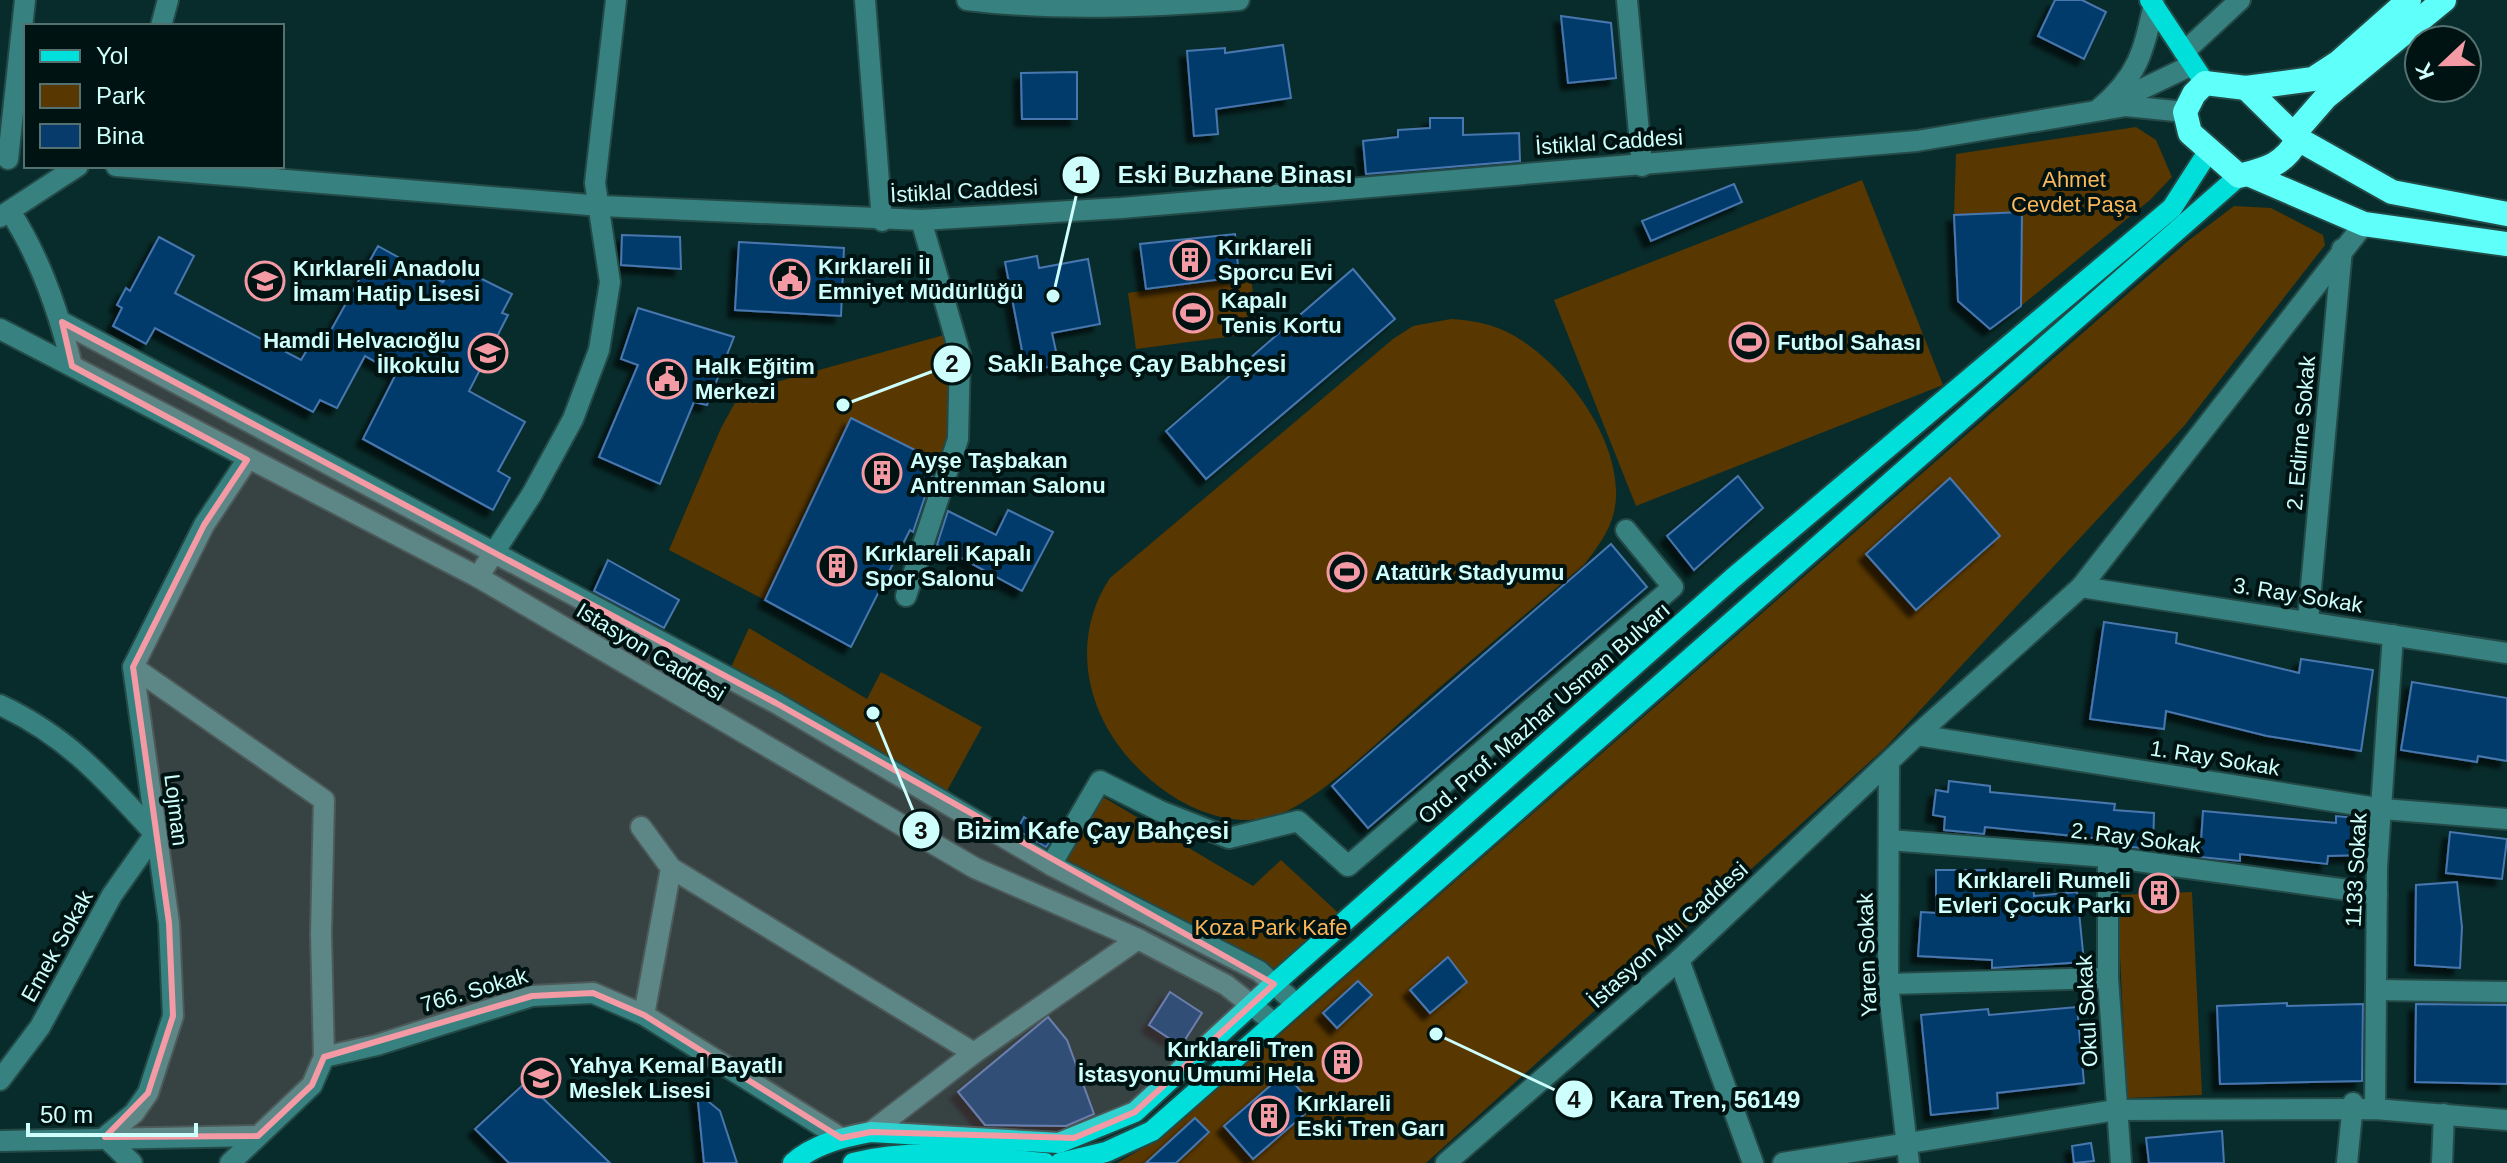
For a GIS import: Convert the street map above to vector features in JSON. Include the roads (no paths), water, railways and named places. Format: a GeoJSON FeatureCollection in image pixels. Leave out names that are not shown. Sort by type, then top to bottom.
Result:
{"type":"FeatureCollection","features":[{"type":"Feature","properties":{"kind":"highway"},"geometry":{"type":"LineString","coordinates":[[2246,88],[2313,79],[2339,62],[2409,0]]}},
{"type":"Feature","properties":{"kind":"highway"},"geometry":{"type":"LineString","coordinates":[[2243,175],[2273,167],[2288,156],[2296,137],[2326,97],[2444,0]]}},
{"type":"Feature","properties":{"kind":"highway"},"geometry":{"type":"LineString","coordinates":[[2507,214],[2392,192],[2296,137],[2246,88],[2194,67],[2194,94],[2185,112],[2190,133],[2208,152],[2243,175],[2364,224],[2507,244]]}},
{"type":"Feature","properties":{"kind":"highway"},"geometry":{"type":"LineString","coordinates":[[2315,113],[2314,134],[2328,156]]}},
{"type":"Feature","properties":{"kind":"main road"},"geometry":{"type":"LineString","coordinates":[[2152,2],[2194,67]]}},
{"type":"Feature","properties":{"kind":"main road","name":"Ord. Prof. Mazhar Usman Bulvarı"},"geometry":{"type":"LineString","coordinates":[[793,1163],[803,1154],[841,1138],[871,1132],[1059,1143],[1135,1112],[1251,1004],[1733,578],[2172,208],[2208,152]]}},
{"type":"Feature","properties":{"kind":"main road"},"geometry":{"type":"LineString","coordinates":[[1060,1163],[1106,1152],[1152,1131],[1294,1002],[2243,175]]}},
{"type":"Feature","properties":{"kind":"main road"},"geometry":{"type":"LineString","coordinates":[[853,1163],[879,1156],[950,1154],[1045,1163]]}},
{"type":"Feature","properties":{"kind":"street"},"geometry":{"type":"LineString","coordinates":[[11,159],[25,0]]}},
{"type":"Feature","properties":{"kind":"street"},"geometry":{"type":"LineString","coordinates":[[162,24],[168,0]]}},
{"type":"Feature","properties":{"kind":"street"},"geometry":{"type":"LineString","coordinates":[[478,577],[532,494],[573,419],[599,350],[610,282],[601,206],[595,183],[616,0]]}},
{"type":"Feature","properties":{"kind":"street"},"geometry":{"type":"LineString","coordinates":[[865,0],[882,221]]}},
{"type":"Feature","properties":{"kind":"street"},"geometry":{"type":"LineString","coordinates":[[967,0],[999,4],[1152,5],[1239,0]]}},
{"type":"Feature","properties":{"kind":"street"},"geometry":{"type":"LineString","coordinates":[[1627,0],[1642,166]]}},
{"type":"Feature","properties":{"kind":"street"},"geometry":{"type":"LineString","coordinates":[[2099,109],[2194,67],[2240,0]]}},
{"type":"Feature","properties":{"kind":"street"},"geometry":{"type":"LineString","coordinates":[[2099,109],[2123,89],[2136,70],[2152,2]]}},
{"type":"Feature","properties":{"kind":"street"},"geometry":{"type":"LineString","coordinates":[[2099,109],[2126,106],[2185,112]]}},
{"type":"Feature","properties":{"kind":"street","name":"İstiklal Caddesi"},"geometry":{"type":"LineString","coordinates":[[152,168],[601,206],[744,210],[882,221],[921,220],[1121,208],[1917,141],[2099,109]]}},
{"type":"Feature","properties":{"kind":"street"},"geometry":{"type":"LineString","coordinates":[[72,366],[62,322],[27,238],[5,215],[75,168]]}},
{"type":"Feature","properties":{"kind":"street"},"geometry":{"type":"LineString","coordinates":[[906,596],[958,439],[960,354],[921,220]]}},
{"type":"Feature","properties":{"kind":"street","name":"İstasyon Altı Caddesi"},"geometry":{"type":"LineString","coordinates":[[1446,1163],[1679,960],[1917,735],[2081,587],[2364,224]]}},
{"type":"Feature","properties":{"kind":"street","name":"2. Edirne Sokak"},"geometry":{"type":"LineString","coordinates":[[2308,620],[2342,249]]}},
{"type":"Feature","properties":{"kind":"street"},"geometry":{"type":"LineString","coordinates":[[62,322],[776,703],[1051,865],[1259,971],[1294,1002]]}},
{"type":"Feature","properties":{"kind":"street","name":"Istasyon Caddesi"},"geometry":{"type":"LineString","coordinates":[[0,329],[247,460],[478,577],[975,868],[1138,939],[1226,985],[1273,1022]]}},
{"type":"Feature","properties":{"kind":"street"},"geometry":{"type":"LineString","coordinates":[[230,1163],[312,1085],[324,1057],[321,934],[324,800],[133,667],[204,525],[247,460]]}},
{"type":"Feature","properties":{"kind":"street"},"geometry":{"type":"LineString","coordinates":[[1051,865],[1100,781],[1160,811],[1229,838],[1298,821],[1348,866],[1673,587],[1626,530]]}},
{"type":"Feature","properties":{"kind":"street","name":"3. Ray Sokak"},"geometry":{"type":"LineString","coordinates":[[2081,587],[2507,653]]}},
{"type":"Feature","properties":{"kind":"street","name":"1133 Sokak"},"geometry":{"type":"LineString","coordinates":[[2375,1109],[2377,894],[2393,635]]}},
{"type":"Feature","properties":{"kind":"street","name":"Lojman"},"geometry":{"type":"LineString","coordinates":[[105,1137],[134,1113],[148,1093],[173,1016],[169,923],[133,667]]}},
{"type":"Feature","properties":{"kind":"street"},"geometry":{"type":"LineString","coordinates":[[0,705],[26,717],[90,762],[155,834]]}},
{"type":"Feature","properties":{"kind":"street","name":"1. Ray Sokak"},"geometry":{"type":"LineString","coordinates":[[1917,735],[2383,809],[2507,819]]}},
{"type":"Feature","properties":{"kind":"street","name":"Yaren Sokak"},"geometry":{"type":"LineString","coordinates":[[1889,762],[1888,984],[1908,1154]]}},
{"type":"Feature","properties":{"kind":"street"},"geometry":{"type":"LineString","coordinates":[[641,827],[671,868],[974,1053]]}},
{"type":"Feature","properties":{"kind":"street","name":"Emek Sokak"},"geometry":{"type":"LineString","coordinates":[[0,1080],[40,1027],[112,895],[155,834]]}},
{"type":"Feature","properties":{"kind":"street","name":"2. Ray Sokak"},"geometry":{"type":"LineString","coordinates":[[1889,840],[2108,857],[2377,894]]}},
{"type":"Feature","properties":{"kind":"street","name":"Okul Sokak"},"geometry":{"type":"LineString","coordinates":[[2108,857],[2108,978],[2121,1163]]}},
{"type":"Feature","properties":{"kind":"street"},"geometry":{"type":"LineString","coordinates":[[644,1015],[671,868]]}},
{"type":"Feature","properties":{"kind":"street"},"geometry":{"type":"LineString","coordinates":[[871,1132],[974,1053],[1138,939]]}},
{"type":"Feature","properties":{"kind":"street"},"geometry":{"type":"LineString","coordinates":[[1679,960],[1753,1163]]}},
{"type":"Feature","properties":{"kind":"street"},"geometry":{"type":"LineString","coordinates":[[1888,984],[2108,978]]}},
{"type":"Feature","properties":{"kind":"street"},"geometry":{"type":"LineString","coordinates":[[2376,990],[2507,992]]}},
{"type":"Feature","properties":{"kind":"street","name":"766. Sokak"},"geometry":{"type":"LineString","coordinates":[[324,1057],[377,1045],[532,996],[593,993],[644,1015],[841,1138]]}},
{"type":"Feature","properties":{"kind":"street"},"geometry":{"type":"LineString","coordinates":[[2347,1163],[2351,1106]]}},
{"type":"Feature","properties":{"kind":"street"},"geometry":{"type":"LineString","coordinates":[[1783,1163],[1908,1154],[2116,1110],[2351,1106],[2507,1120]]}},
{"type":"Feature","properties":{"kind":"street"},"geometry":{"type":"LineString","coordinates":[[2442,1163],[2444,1114]]}},
{"type":"Feature","properties":{"kind":"street"},"geometry":{"type":"LineString","coordinates":[[0,1141],[258,1136]]}},
{"type":"Feature","properties":{"kind":"street"},"geometry":{"type":"LineString","coordinates":[[105,1137],[132,1163]]}},
{"type":"Feature","properties":{"kind":"place","name":"Kırklareli Sporcu Evi"},"geometry":{"type":"Point","coordinates":[1190,260]}},
{"type":"Feature","properties":{"kind":"place","name":"Kırklareli İl Emniyet Müdürlüğü"},"geometry":{"type":"Point","coordinates":[790,279]}},
{"type":"Feature","properties":{"kind":"place","name":"Kırklareli Anadolu İmam Hatip Lisesi"},"geometry":{"type":"Point","coordinates":[265,281]}},
{"type":"Feature","properties":{"kind":"place","name":"Eski Buzhane Binası"},"geometry":{"type":"Point","coordinates":[1053,296]}},
{"type":"Feature","properties":{"kind":"place","name":"Kapalı Tenis Kortu"},"geometry":{"type":"Point","coordinates":[1193,313]}},
{"type":"Feature","properties":{"kind":"place","name":"Futbol Sahası"},"geometry":{"type":"Point","coordinates":[1749,342]}},
{"type":"Feature","properties":{"kind":"place","name":"Hamdi Helvacıoğlu İlkokulu"},"geometry":{"type":"Point","coordinates":[488,353]}},
{"type":"Feature","properties":{"kind":"place","name":"Halk Eğitim Merkezi"},"geometry":{"type":"Point","coordinates":[667,379]}},
{"type":"Feature","properties":{"kind":"place","name":"Saklı Bahçe Çay Babhçesi"},"geometry":{"type":"Point","coordinates":[843,405]}},
{"type":"Feature","properties":{"kind":"place","name":"Ayşe Taşbakan Antrenman Salonu"},"geometry":{"type":"Point","coordinates":[882,473]}},
{"type":"Feature","properties":{"kind":"place","name":"Kırklareli Kapalı Spor Salonu"},"geometry":{"type":"Point","coordinates":[837,566]}},
{"type":"Feature","properties":{"kind":"place","name":"Atatürk Stadyumu"},"geometry":{"type":"Point","coordinates":[1347,572]}},
{"type":"Feature","properties":{"kind":"place","name":"Bizim Kafe Çay Bahçesi"},"geometry":{"type":"Point","coordinates":[873,713]}},
{"type":"Feature","properties":{"kind":"place","name":"Kırklareli Rumeli Evleri Çocuk Parkı"},"geometry":{"type":"Point","coordinates":[2159,893]}},
{"type":"Feature","properties":{"kind":"place","name":"Kara Tren, 56149"},"geometry":{"type":"Point","coordinates":[1436,1034]}},
{"type":"Feature","properties":{"kind":"place","name":"Kırklareli Tren İstasyonu Umumi Hela"},"geometry":{"type":"Point","coordinates":[1342,1062]}},
{"type":"Feature","properties":{"kind":"place","name":"Yahya Kemal Bayatlı Meslek Lisesi"},"geometry":{"type":"Point","coordinates":[541,1078]}},
{"type":"Feature","properties":{"kind":"place","name":"Kırklareli Eski Tren Garı"},"geometry":{"type":"Point","coordinates":[1269,1116]}},
{"type":"Feature","properties":{"kind":"park label","name":"Ahmet Cevdet Paşa"},"geometry":{"type":"Point","coordinates":[2074,192]}},
{"type":"Feature","properties":{"kind":"park label","name":"Koza Park Kafe"},"geometry":{"type":"Point","coordinates":[1271,927]}}]}
